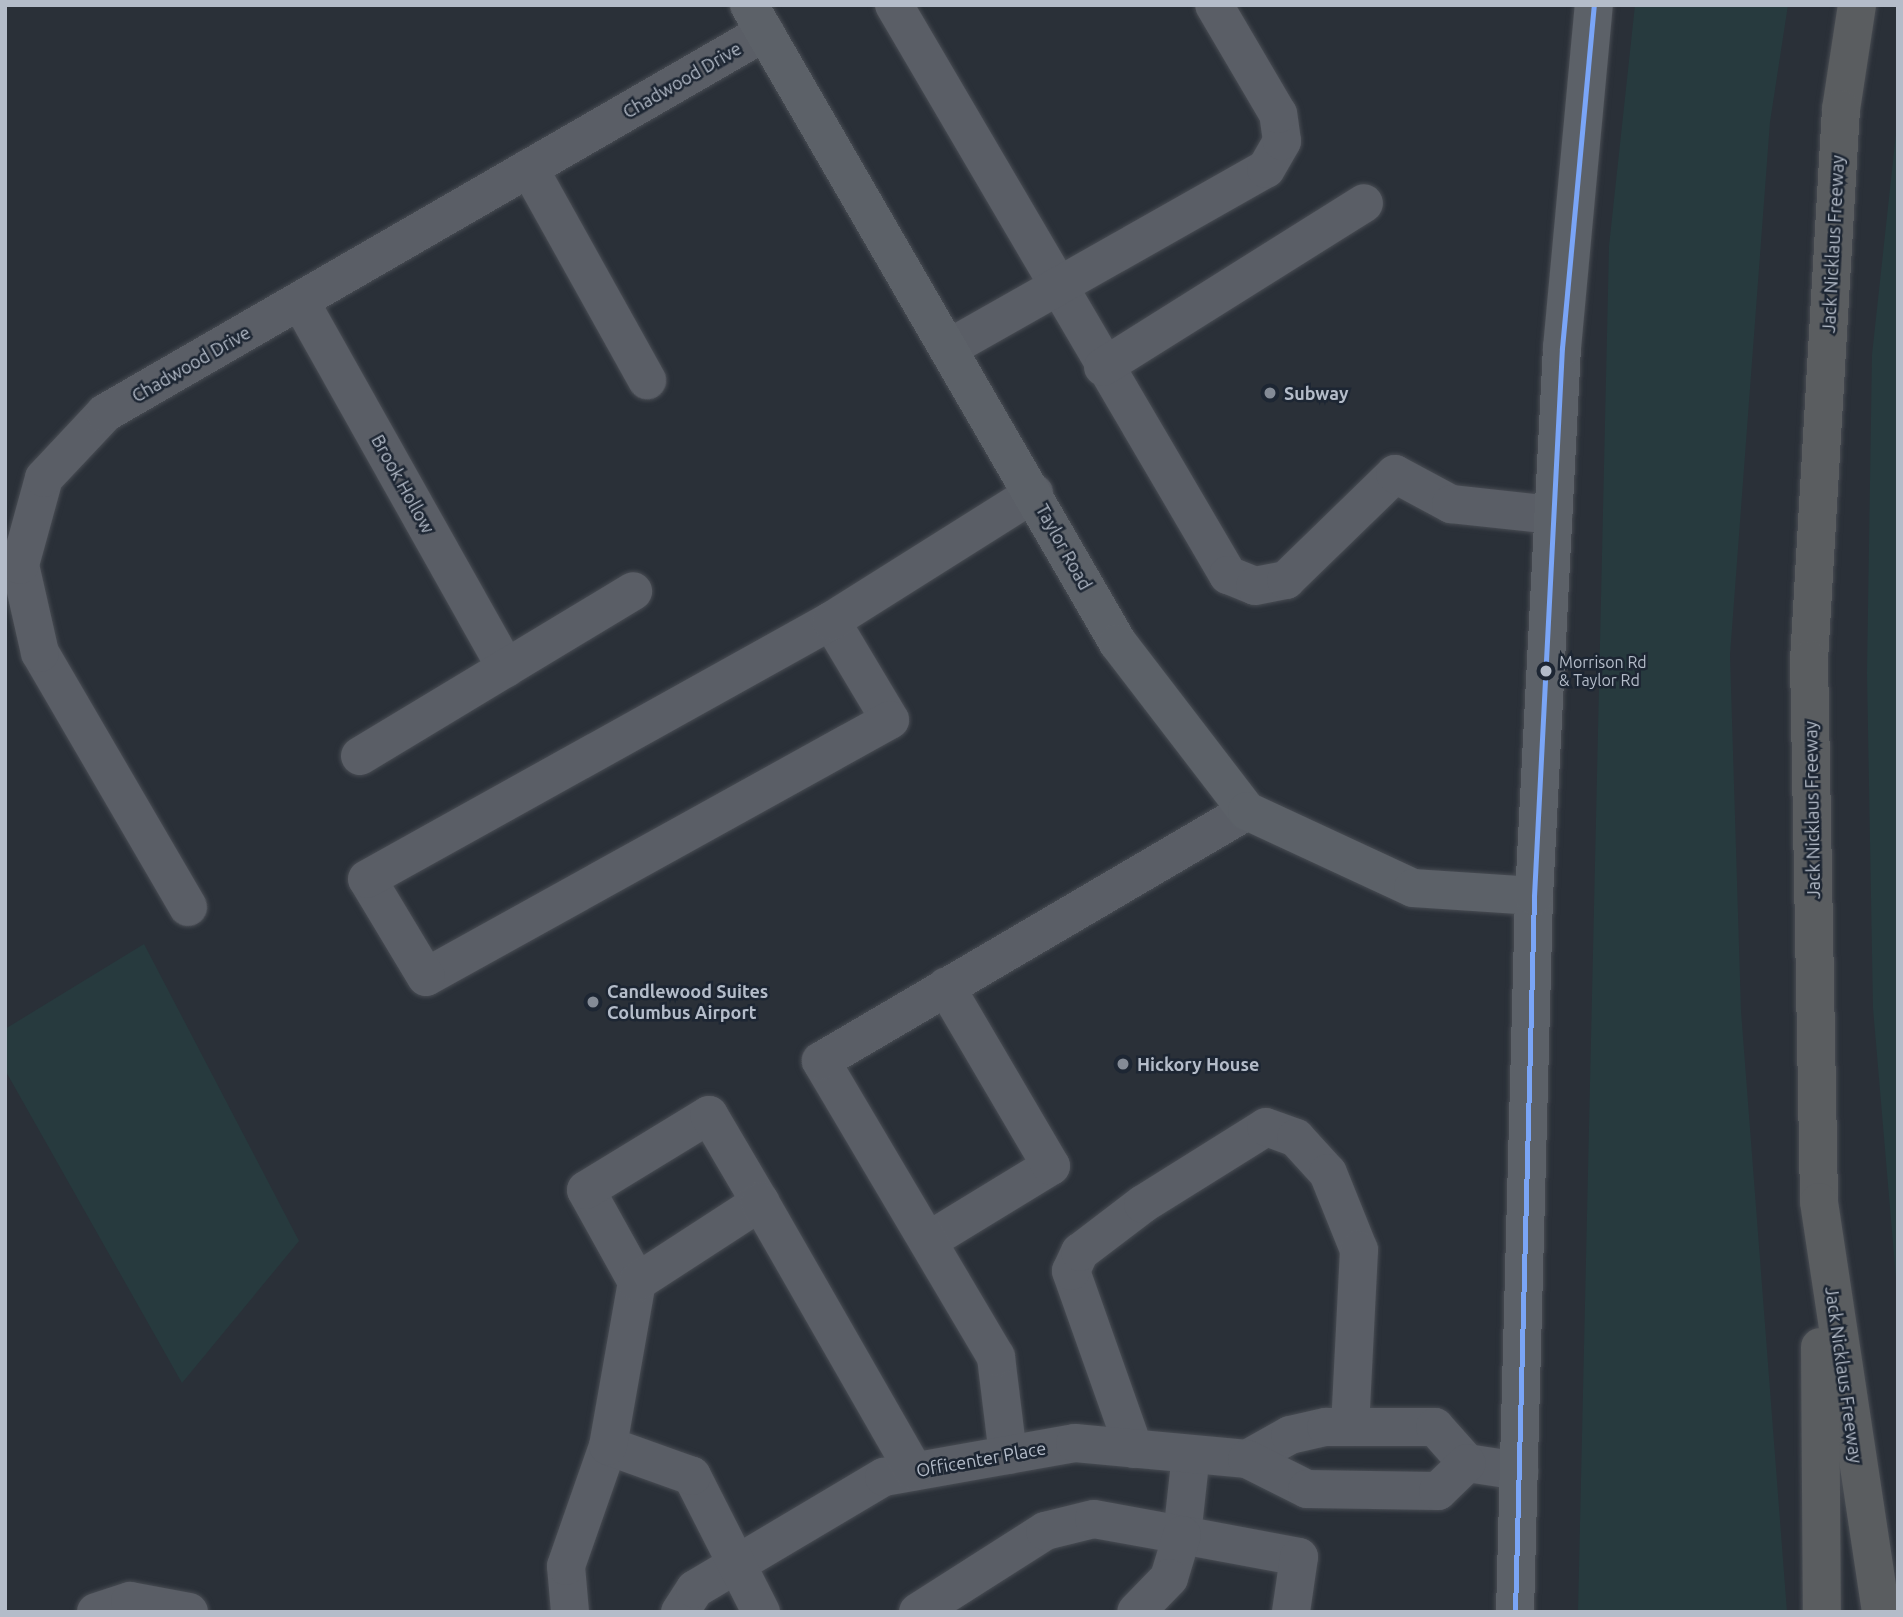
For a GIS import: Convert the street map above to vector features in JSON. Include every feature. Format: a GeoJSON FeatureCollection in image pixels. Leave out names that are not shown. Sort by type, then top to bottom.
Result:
{"type":"FeatureCollection","features":[{"type":"Feature","properties":{"kind":"highway","name":"Jack Nicklaus Freeway"},"geometry":{"type":"LineString","coordinates":[[1857,5],[1840,109],[1809,660],[1819,1202],[1881,1612]]}},
{"type":"Feature","properties":{"kind":"highway"},"geometry":{"type":"LineString","coordinates":[[1819,1202],[1822,1612]]}},
{"type":"Feature","properties":{"kind":"main road"},"geometry":{"type":"LineString","coordinates":[[1515,1612],[1534,896],[1562,348],[1594,5]]}},
{"type":"Feature","properties":{"kind":"main road","name":"Taylor Road"},"geometry":{"type":"LineString","coordinates":[[757,19],[1034,493],[1118,643],[1247,811],[1413,888],[1534,896]]}},
{"type":"Feature","properties":{"kind":"street"},"geometry":{"type":"LineString","coordinates":[[894,5],[1055,288],[1228,575],[1255,586],[1286,580],[1395,474],[1451,504],[1553,515]]}},
{"type":"Feature","properties":{"kind":"street"},"geometry":{"type":"LineString","coordinates":[[949,348],[1266,169],[1282,141],[1278,114],[1214,5]]}},
{"type":"Feature","properties":{"kind":"street","name":"Chadwood Drive"},"geometry":{"type":"LineString","coordinates":[[188,907],[40,653],[20,565],[44,478],[106,414],[529,168],[757,19]]}},
{"type":"Feature","properties":{"kind":"street"},"geometry":{"type":"LineString","coordinates":[[529,168],[647,380]]}},
{"type":"Feature","properties":{"kind":"street"},"geometry":{"type":"LineString","coordinates":[[1103,367],[1363,203]]}},
{"type":"Feature","properties":{"kind":"street","name":"Brook Hollow"},"geometry":{"type":"LineString","coordinates":[[300,301],[506,668]]}},
{"type":"Feature","properties":{"kind":"street"},"geometry":{"type":"LineString","coordinates":[[831,621],[890,720],[426,978],[367,879],[831,621],[1034,493]]}},
{"type":"Feature","properties":{"kind":"street"},"geometry":{"type":"LineString","coordinates":[[360,756],[633,591]]}},
{"type":"Feature","properties":{"kind":"street"},"geometry":{"type":"LineString","coordinates":[[1008,1455],[996,1357],[821,1060],[1247,811]]}},
{"type":"Feature","properties":{"kind":"street"},"geometry":{"type":"LineString","coordinates":[[928,1241],[1051,1166],[946,988]]}},
{"type":"Feature","properties":{"kind":"street"},"geometry":{"type":"LineString","coordinates":[[567,1611],[566,1566],[608,1446],[637,1282],[586,1190],[709,1115],[914,1471]]}},
{"type":"Feature","properties":{"kind":"street"},"geometry":{"type":"LineString","coordinates":[[1134,1448],[1076,1293],[1072,1271],[1080,1252],[1266,1127],[1296,1138],[1328,1173],[1359,1250],[1350,1427]]}},
{"type":"Feature","properties":{"kind":"street"},"geometry":{"type":"LineString","coordinates":[[637,1282],[760,1202]]}},
{"type":"Feature","properties":{"kind":"street"},"geometry":{"type":"LineString","coordinates":[[1247,1459],[1290,1435],[1350,1427],[1435,1427],[1466,1463],[1519,1471]]}},
{"type":"Feature","properties":{"kind":"street","name":"Officenter Place"},"geometry":{"type":"LineString","coordinates":[[680,1612],[695,1588],[738,1560],[884,1476],[1075,1443],[1247,1459],[1307,1489],[1438,1491],[1466,1463]]}},
{"type":"Feature","properties":{"kind":"street"},"geometry":{"type":"LineString","coordinates":[[608,1446],[692,1476],[738,1560],[761,1612]]}},
{"type":"Feature","properties":{"kind":"street"},"geometry":{"type":"LineString","coordinates":[[1136,1612],[1170,1578],[1182,1535],[1191,1454]]}},
{"type":"Feature","properties":{"kind":"street"},"geometry":{"type":"LineString","coordinates":[[918,1612],[1045,1531],[1094,1519],[1299,1557],[1291,1612]]}},
{"type":"Feature","properties":{"kind":"street"},"geometry":{"type":"LineString","coordinates":[[96,1612],[130,1601],[189,1612]]}},
{"type":"Feature","properties":{"kind":"green space"},"geometry":{"type":"Polygon","coordinates":[[[1635,5],[1788,5],[1770,122],[1730,655],[1741,1011],[1787,1612],[1578,1612],[1609,246],[1635,5]]]}},
{"type":"Feature","properties":{"kind":"green space"},"geometry":{"type":"Polygon","coordinates":[[[1898,115],[1898,1302],[1873,1008],[1867,673],[1872,355],[1898,115]]]}},
{"type":"Feature","properties":{"kind":"green space"},"geometry":{"type":"Polygon","coordinates":[[[144,944],[299,1241],[182,1383],[5,1070],[5,1029],[144,944]]]}},
{"type":"Feature","properties":{"kind":"transit line"},"geometry":{"type":"LineString","coordinates":[[1515,1612],[1534,896],[1562,348],[1594,5]]}},
{"type":"Feature","properties":{"kind":"place","name":"Subway"},"geometry":{"type":"Point","coordinates":[1270,393]}},
{"type":"Feature","properties":{"kind":"place","name":"Morrison Rd & Taylor Rd"},"geometry":{"type":"Point","coordinates":[1546,671]}},
{"type":"Feature","properties":{"kind":"place","name":"Candlewood Suites Columbus Airport"},"geometry":{"type":"Point","coordinates":[593,1002]}},
{"type":"Feature","properties":{"kind":"place","name":"Hickory House"},"geometry":{"type":"Point","coordinates":[1123,1064]}}]}
